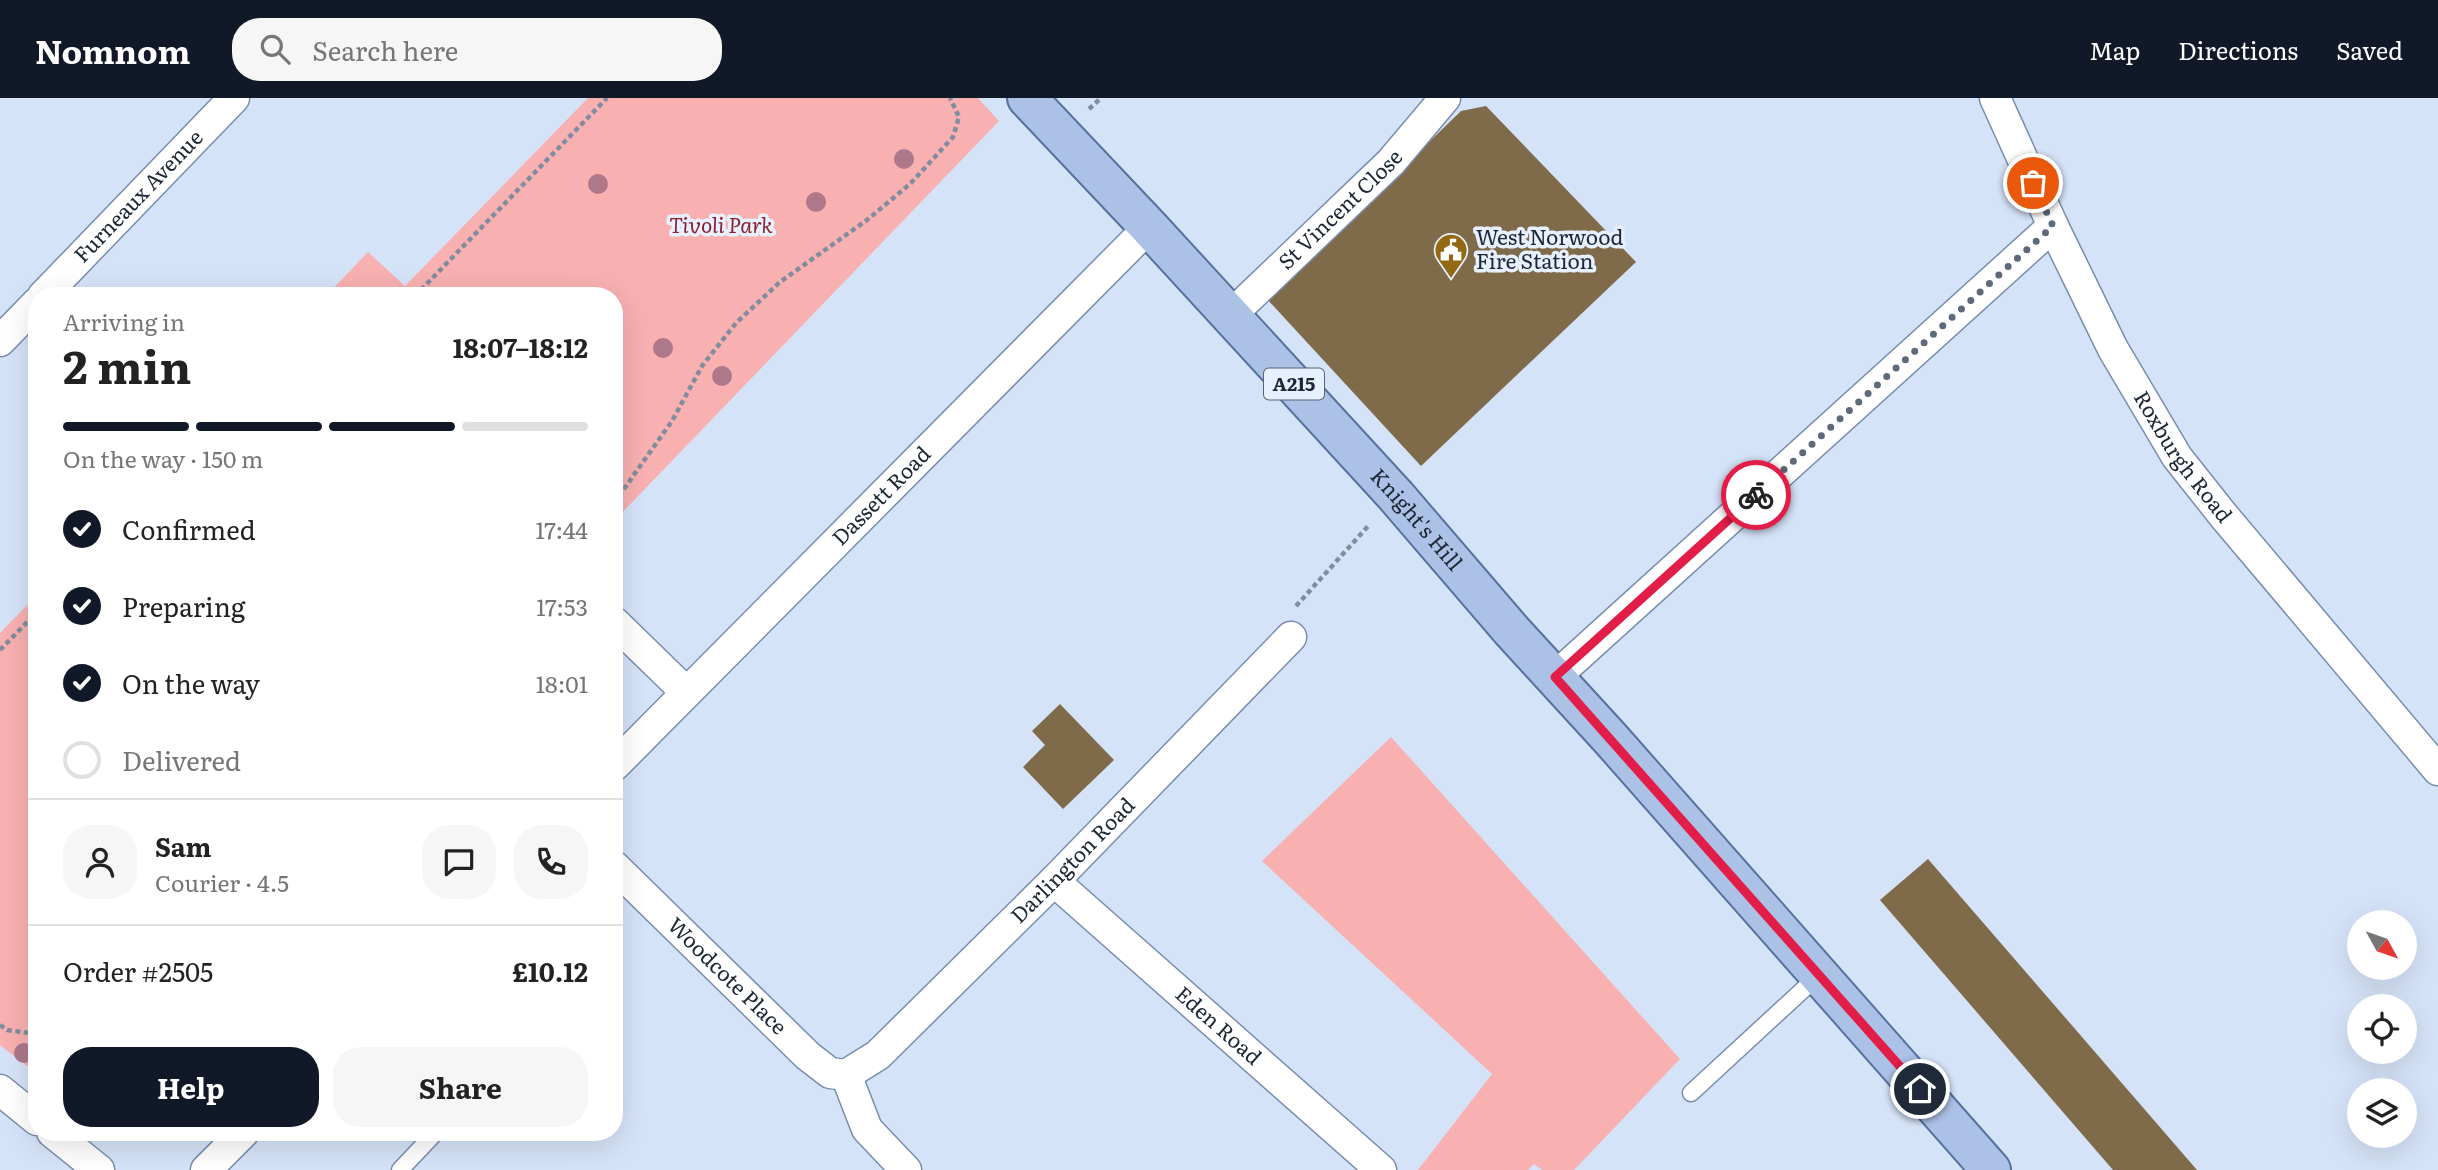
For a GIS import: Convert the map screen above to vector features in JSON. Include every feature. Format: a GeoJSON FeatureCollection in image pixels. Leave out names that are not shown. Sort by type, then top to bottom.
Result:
{"type":"FeatureCollection","features":[{"type":"Feature","properties":{"kind":"main road","name":"Knight's Hill"},"geometry":{"type":"LineString","coordinates":[[1027,98],[1396,496],[1991,1170]]}},
{"type":"Feature","properties":{"kind":"street","name":"Furneaux Avenue"},"geometry":{"type":"LineString","coordinates":[[52,287],[234,98]]}},
{"type":"Feature","properties":{"kind":"street","name":"St Vincent Close"},"geometry":{"type":"LineString","coordinates":[[1231,315],[1391,162],[1445,98]]}},
{"type":"Feature","properties":{"kind":"street","name":"Roxburgh Road"},"geometry":{"type":"LineString","coordinates":[[1995,98],[2113,349],[2177,457],[2438,770]]}},
{"type":"Feature","properties":{"kind":"street"},"geometry":{"type":"LineString","coordinates":[[1555,677],[2053,226]]}},
{"type":"Feature","properties":{"kind":"street","name":"Dassett Road"},"geometry":{"type":"LineString","coordinates":[[623,757],[1149,227]]}},
{"type":"Feature","properties":{"kind":"street"},"geometry":{"type":"LineString","coordinates":[[0,341],[28,312]]}},
{"type":"Feature","properties":{"kind":"street"},"geometry":{"type":"LineString","coordinates":[[623,631],[686,692]]}},
{"type":"Feature","properties":{"kind":"street","name":"Darlington Road"},"geometry":{"type":"LineString","coordinates":[[846,1075],[878,1055],[1054,881],[1291,638]]}},
{"type":"Feature","properties":{"kind":"street","name":"Woodcote Place"},"geometry":{"type":"LineString","coordinates":[[623,875],[808,1056],[830,1073],[846,1075]]}},
{"type":"Feature","properties":{"kind":"street","name":"Eden Road"},"geometry":{"type":"LineString","coordinates":[[1054,881],[1381,1170]]}},
{"type":"Feature","properties":{"kind":"street"},"geometry":{"type":"LineString","coordinates":[[846,1075],[867,1129],[906,1170]]}},
{"type":"Feature","properties":{"kind":"street"},"geometry":{"type":"LineString","coordinates":[[0,1090],[28,1113]]}},
{"type":"Feature","properties":{"kind":"street"},"geometry":{"type":"LineString","coordinates":[[63,1141],[99,1170]]}},
{"type":"Feature","properties":{"kind":"street"},"geometry":{"type":"LineString","coordinates":[[206,1170],[235,1141]]}},
{"type":"Feature","properties":{"kind":"lane"},"geometry":{"type":"LineString","coordinates":[[1691,1093],[1819,975]]}},
{"type":"Feature","properties":{"kind":"lane"},"geometry":{"type":"LineString","coordinates":[[400,1170],[423,1141]]}},
{"type":"Feature","properties":{"kind":"path"},"geometry":{"type":"LineString","coordinates":[[424,287],[607,98]]}},
{"type":"Feature","properties":{"kind":"path"},"geometry":{"type":"LineString","coordinates":[[623,490],[672,421],[702,366],[736,323],[780,282],[867,220],[910,184],[953,137],[960,117],[950,98]]}},
{"type":"Feature","properties":{"kind":"path"},"geometry":{"type":"LineString","coordinates":[[1291,638],[1286,616],[1396,496]]}},
{"type":"Feature","properties":{"kind":"path"},"geometry":{"type":"LineString","coordinates":[[0,650],[28,621]]}},
{"type":"Feature","properties":{"kind":"path"},"geometry":{"type":"LineString","coordinates":[[0,1025],[7,1031],[28,1033]]}},
{"type":"Feature","properties":{"kind":"green space","name":"Tivoli Park"},"geometry":{"type":"Polygon","coordinates":[[[588,98],[978,98],[999,121],[623,512],[623,287],[335,287],[368,252],[405,286],[588,98]]]}},
{"type":"Feature","properties":{"kind":"green space"},"geometry":{"type":"Polygon","coordinates":[[[28,604],[28,1067],[0,1045],[0,633],[28,604]]]}},
{"type":"Feature","properties":{"kind":"green space"},"geometry":{"type":"Polygon","coordinates":[[[1391,737],[1680,1059],[1574,1170],[1542,1170],[1534,1164],[1528,1170],[1418,1170],[1492,1074],[1262,861],[1391,737]]]}},
{"type":"Feature","properties":{"kind":"building","name":"West Norwood Fire Station"},"geometry":{"type":"Polygon","coordinates":[[[1486,106],[1636,262],[1421,466],[1267,299],[1461,111],[1486,106]]]}},
{"type":"Feature","properties":{"kind":"building"},"geometry":{"type":"Polygon","coordinates":[[[1060,704],[1114,760],[1063,809],[1023,767],[1045,745],[1032,731],[1060,704]]]}},
{"type":"Feature","properties":{"kind":"building"},"geometry":{"type":"Polygon","coordinates":[[[1928,859],[2197,1170],[2113,1170],[1880,900],[1928,859]]]}},
{"type":"Feature","properties":{"kind":"way so far"},"geometry":{"type":"LineString","coordinates":[[1756,495],[2053,226],[2033,183]]}},
{"type":"Feature","properties":{"kind":"place","name":"West Norwood Fire Station"},"geometry":{"type":"Point","coordinates":[1451,280]}},
{"type":"Feature","properties":{"kind":"route"},"geometry":{"type":"LineString","coordinates":[[1756,495],[1555,677],[1920,1089]]}}]}
